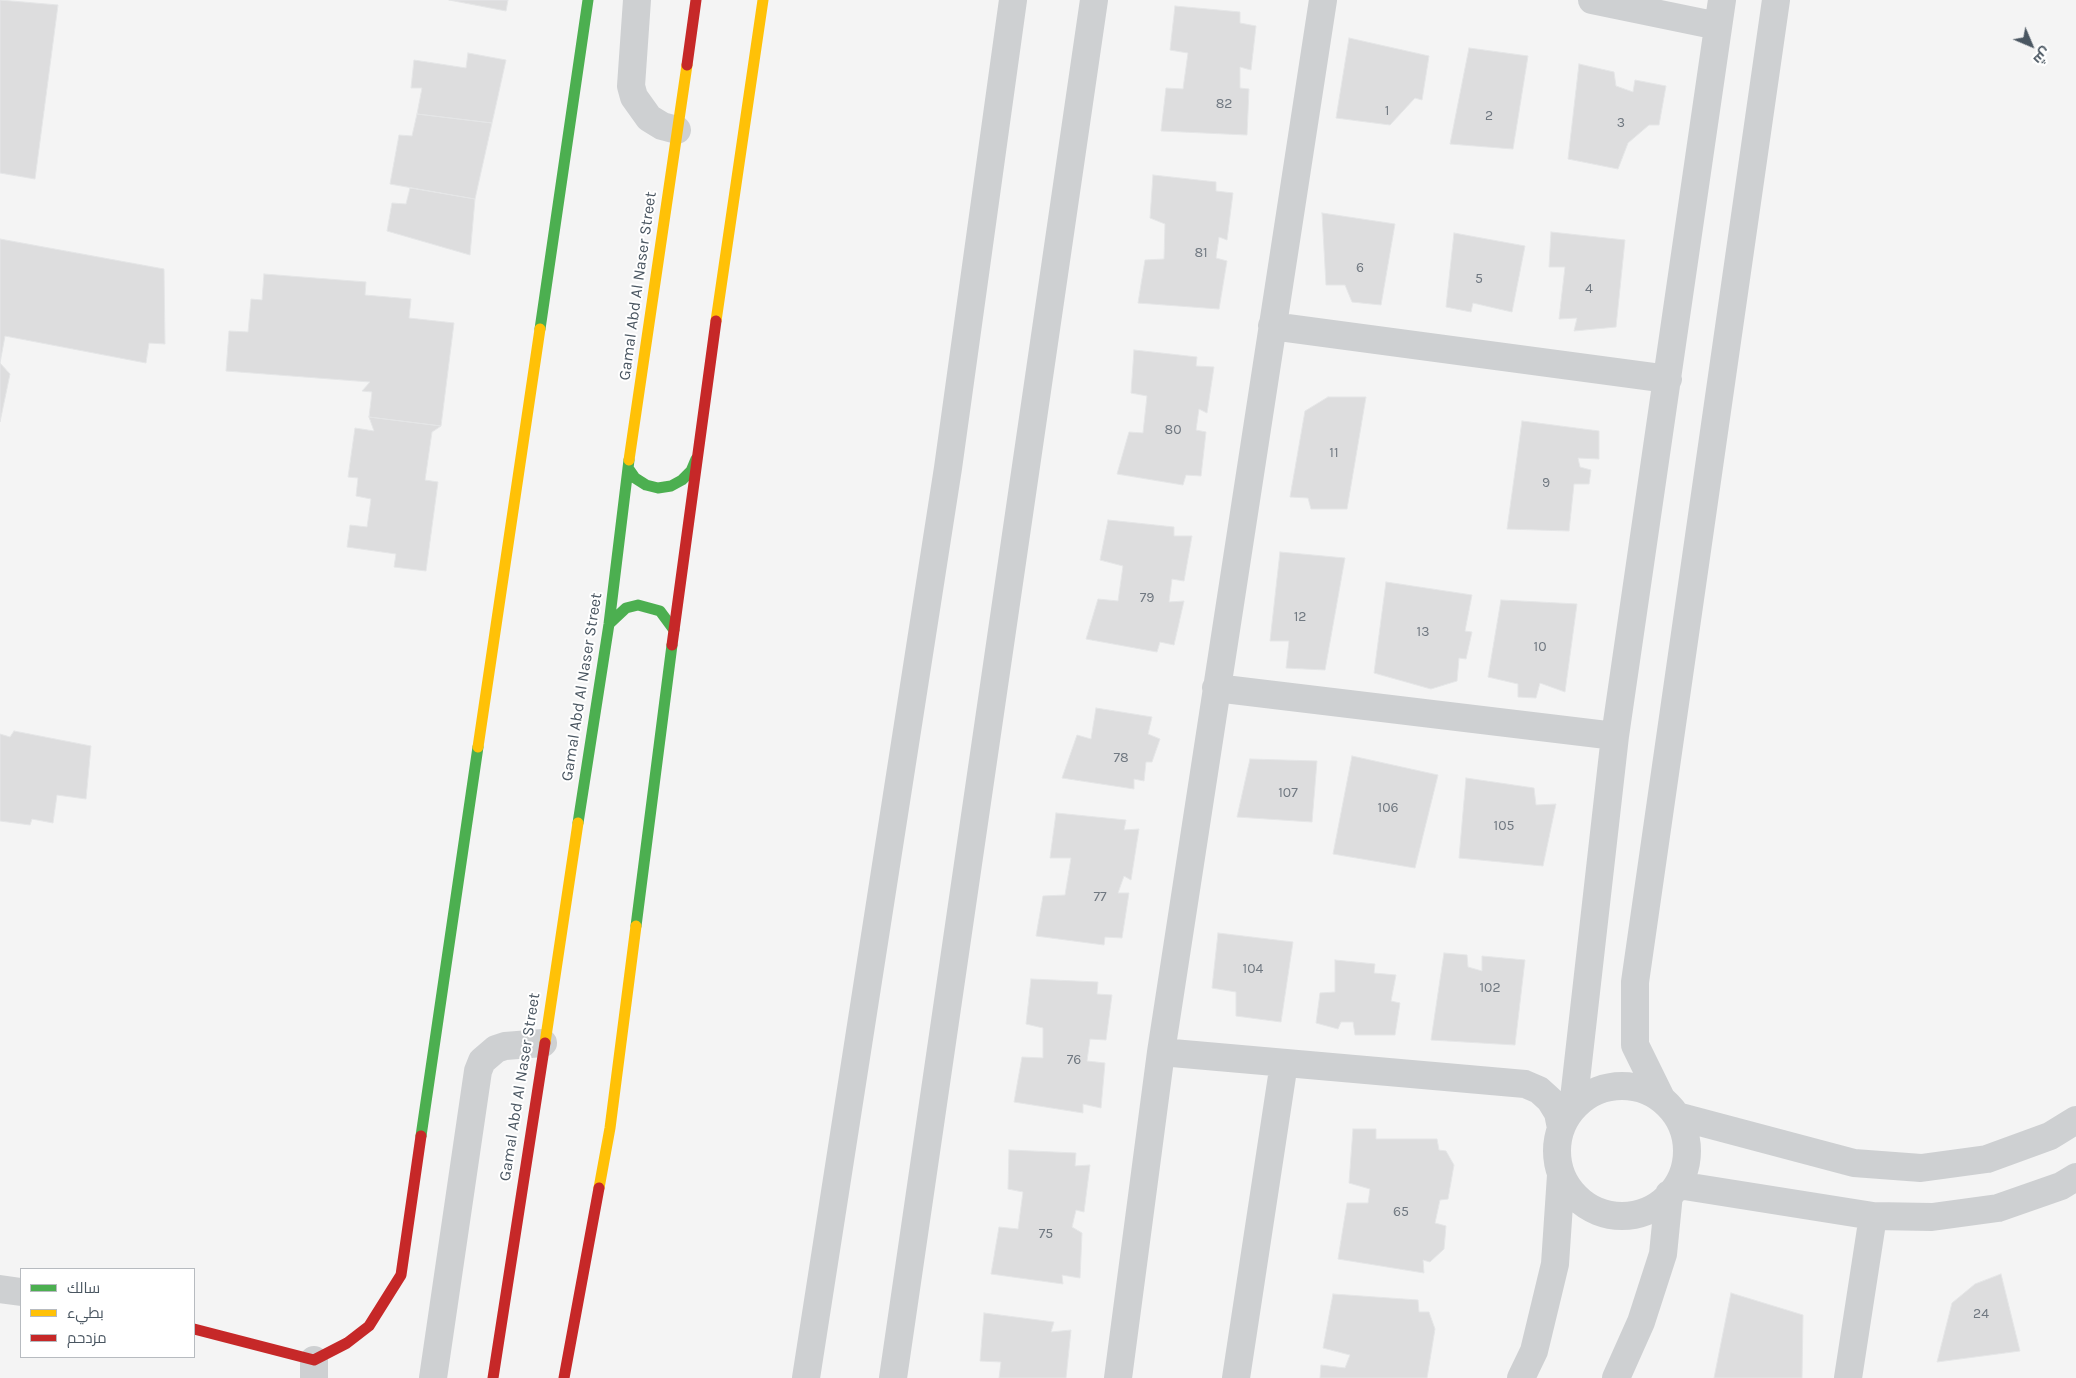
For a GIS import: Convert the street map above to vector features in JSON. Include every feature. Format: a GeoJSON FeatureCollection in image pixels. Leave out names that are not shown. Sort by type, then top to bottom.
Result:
{"type":"FeatureCollection","features":[{"type":"Feature","properties":{"kind":"main road"},"geometry":{"type":"LineString","coordinates":[[195,1329],[314,1369],[368,1326],[392,1292],[401,1275],[588,0]]}},
{"type":"Feature","properties":{"kind":"main road","name":"Gamal Abd Al Naser Street"},"geometry":{"type":"LineString","coordinates":[[493,1378],[543,1043],[609,624],[628,468],[696,0]]}},
{"type":"Feature","properties":{"kind":"main road"},"geometry":{"type":"LineString","coordinates":[[564,1378],[610,1128],[696,459],[763,0]]}},
{"type":"Feature","properties":{"kind":"main road"},"geometry":{"type":"LineString","coordinates":[[628,468],[635,478],[658,488],[671,486],[682,480],[691,471],[696,459]]}},
{"type":"Feature","properties":{"kind":"main road"},"geometry":{"type":"LineString","coordinates":[[609,624],[626,608],[638,605],[660,611],[674,630]]}},
{"type":"Feature","properties":{"kind":"street"},"geometry":{"type":"LineString","coordinates":[[638,0],[631,86],[634,97],[649,118],[662,126],[677,130]]}},
{"type":"Feature","properties":{"kind":"street"},"geometry":{"type":"LineString","coordinates":[[806,1378],[948,468],[1013,0]]}},
{"type":"Feature","properties":{"kind":"street"},"geometry":{"type":"LineString","coordinates":[[893,1378],[1094,0]]}},
{"type":"Feature","properties":{"kind":"street"},"geometry":{"type":"LineString","coordinates":[[1118,1378],[1160,1052],[1323,0]]}},
{"type":"Feature","properties":{"kind":"street"},"geometry":{"type":"LineString","coordinates":[[1521,1378],[1534,1351],[1555,1264],[1561,1175],[1556,1152],[1567,1118],[1615,736],[1720,13],[1592,0]]}},
{"type":"Feature","properties":{"kind":"street"},"geometry":{"type":"LineString","coordinates":[[1616,1378],[1641,1322],[1663,1254],[1674,1190],[1686,1162],[1686,1138],[1635,1045],[1635,982],[1776,0]]}},
{"type":"Feature","properties":{"kind":"street"},"geometry":{"type":"LineString","coordinates":[[1272,326],[1668,379]]}},
{"type":"Feature","properties":{"kind":"street"},"geometry":{"type":"LineString","coordinates":[[1216,688],[1615,736]]}},
{"type":"Feature","properties":{"kind":"street"},"geometry":{"type":"LineString","coordinates":[[433,1378],[478,1071],[482,1061],[496,1049],[505,1046],[543,1043]]}},
{"type":"Feature","properties":{"kind":"street"},"geometry":{"type":"LineString","coordinates":[[1160,1052],[1525,1084],[1539,1090],[1550,1100],[1558,1113],[1567,1118]]}},
{"type":"Feature","properties":{"kind":"street"},"geometry":{"type":"LineString","coordinates":[[1236,1378],[1284,1063]]}},
{"type":"Feature","properties":{"kind":"street"},"geometry":{"type":"LineString","coordinates":[[1567,1118],[1592,1093],[1615,1086],[1639,1088],[1669,1107],[1854,1163],[1921,1168],[1987,1159],[2050,1136],[2076,1120]]}},
{"type":"Feature","properties":{"kind":"street"},"geometry":{"type":"LineString","coordinates":[[1561,1175],[1574,1196],[1593,1210],[1616,1216],[1640,1214],[1662,1202],[1674,1190]]}},
{"type":"Feature","properties":{"kind":"street"},"geometry":{"type":"LineString","coordinates":[[1674,1190],[1873,1216],[1932,1217],[1998,1208],[2061,1186],[2076,1177]]}},
{"type":"Feature","properties":{"kind":"street"},"geometry":{"type":"LineString","coordinates":[[1848,1378],[1873,1216]]}},
{"type":"Feature","properties":{"kind":"street"},"geometry":{"type":"LineString","coordinates":[[0,1289],[20,1292]]}},
{"type":"Feature","properties":{"kind":"building"},"geometry":{"type":"Polygon","coordinates":[[[0,0],[58,5],[35,179],[0,173],[0,0]]]}},
{"type":"Feature","properties":{"kind":"building"},"geometry":{"type":"Polygon","coordinates":[[[449,0],[508,0],[506,11],[449,0]]]}},
{"type":"Feature","properties":{"kind":"building"},"geometry":{"type":"Polygon","coordinates":[[[1175,6],[1240,12],[1240,23],[1256,26],[1251,70],[1240,67],[1240,88],[1249,89],[1247,135],[1161,131],[1166,88],[1183,89],[1188,53],[1170,50],[1175,6]]]}},
{"type":"Feature","properties":{"kind":"building"},"geometry":{"type":"Polygon","coordinates":[[[1349,38],[1429,56],[1422,100],[1415,98],[1390,125],[1336,118],[1349,38]]]}},
{"type":"Feature","properties":{"kind":"building"},"geometry":{"type":"Polygon","coordinates":[[[1469,48],[1528,56],[1513,149],[1450,144],[1469,48]]]}},
{"type":"Feature","properties":{"kind":"building"},"geometry":{"type":"Polygon","coordinates":[[[468,53],[506,60],[492,123],[417,114],[422,88],[411,88],[414,60],[466,68],[468,53]]]}},
{"type":"Feature","properties":{"kind":"building"},"geometry":{"type":"Polygon","coordinates":[[[1579,64],[1614,72],[1616,86],[1633,92],[1635,80],[1666,86],[1659,125],[1649,125],[1628,143],[1618,169],[1568,159],[1579,64]]]}},
{"type":"Feature","properties":{"kind":"building"},"geometry":{"type":"Polygon","coordinates":[[[417,114],[492,123],[475,199],[390,184],[399,135],[412,136],[417,114]]]}},
{"type":"Feature","properties":{"kind":"building"},"geometry":{"type":"Polygon","coordinates":[[[1153,175],[1216,182],[1216,191],[1233,193],[1227,240],[1219,237],[1216,258],[1227,261],[1219,309],[1138,303],[1145,260],[1164,259],[1165,224],[1150,218],[1153,175]]]}},
{"type":"Feature","properties":{"kind":"building"},"geometry":{"type":"Polygon","coordinates":[[[410,188],[475,199],[470,255],[387,231],[392,203],[406,204],[410,188]]]}},
{"type":"Feature","properties":{"kind":"building"},"geometry":{"type":"Polygon","coordinates":[[[1322,213],[1395,224],[1381,305],[1352,302],[1345,285],[1326,285],[1322,213]]]}},
{"type":"Feature","properties":{"kind":"building"},"geometry":{"type":"Polygon","coordinates":[[[1551,232],[1625,240],[1616,327],[1574,331],[1577,318],[1559,319],[1565,267],[1549,267],[1551,232]]]}},
{"type":"Feature","properties":{"kind":"building"},"geometry":{"type":"Polygon","coordinates":[[[1454,233],[1525,246],[1512,312],[1473,303],[1471,312],[1446,307],[1454,233]]]}},
{"type":"Feature","properties":{"kind":"building"},"geometry":{"type":"Polygon","coordinates":[[[0,239],[164,269],[165,344],[149,343],[146,363],[5,336],[0,363],[0,239]]]}},
{"type":"Feature","properties":{"kind":"building"},"geometry":{"type":"Polygon","coordinates":[[[264,274],[366,282],[365,295],[411,299],[409,318],[454,323],[441,426],[369,417],[372,392],[362,391],[370,382],[226,371],[229,331],[248,332],[251,299],[262,300],[264,274]]]}},
{"type":"Feature","properties":{"kind":"building"},"geometry":{"type":"Polygon","coordinates":[[[1134,350],[1197,357],[1196,366],[1214,367],[1207,413],[1199,409],[1196,430],[1206,432],[1201,476],[1186,475],[1183,485],[1117,474],[1129,432],[1143,433],[1147,396],[1131,393],[1134,350]]]}},
{"type":"Feature","properties":{"kind":"building"},"geometry":{"type":"Polygon","coordinates":[[[0,363],[10,374],[0,422],[0,363]]]}},
{"type":"Feature","properties":{"kind":"building"},"geometry":{"type":"Polygon","coordinates":[[[1328,397],[1366,397],[1347,509],[1311,509],[1308,498],[1290,497],[1305,411],[1328,397]]]}},
{"type":"Feature","properties":{"kind":"building"},"geometry":{"type":"Polygon","coordinates":[[[369,417],[441,426],[432,432],[425,480],[438,482],[426,571],[394,567],[396,554],[347,547],[350,525],[367,527],[371,499],[356,496],[358,478],[348,477],[355,428],[374,431],[369,417]]]}},
{"type":"Feature","properties":{"kind":"building"},"geometry":{"type":"Polygon","coordinates":[[[1522,421],[1599,431],[1599,459],[1578,458],[1580,467],[1591,470],[1589,484],[1574,484],[1569,531],[1507,529],[1522,421]]]}},
{"type":"Feature","properties":{"kind":"building"},"geometry":{"type":"Polygon","coordinates":[[[1108,520],[1174,527],[1174,536],[1192,536],[1184,581],[1172,579],[1169,602],[1184,601],[1174,645],[1160,642],[1157,652],[1086,639],[1098,599],[1118,601],[1123,566],[1100,560],[1108,520]]]}},
{"type":"Feature","properties":{"kind":"building"},"geometry":{"type":"Polygon","coordinates":[[[1280,552],[1345,558],[1325,670],[1286,668],[1289,641],[1270,641],[1280,552]]]}},
{"type":"Feature","properties":{"kind":"building"},"geometry":{"type":"Polygon","coordinates":[[[1386,582],[1472,595],[1465,631],[1472,632],[1466,659],[1459,658],[1457,681],[1431,689],[1374,673],[1386,582]]]}},
{"type":"Feature","properties":{"kind":"building"},"geometry":{"type":"Polygon","coordinates":[[[1501,600],[1577,604],[1565,692],[1540,683],[1536,698],[1518,697],[1518,684],[1488,677],[1501,600]]]}},
{"type":"Feature","properties":{"kind":"building"},"geometry":{"type":"Polygon","coordinates":[[[1096,708],[1152,717],[1148,734],[1160,739],[1152,762],[1146,762],[1144,781],[1134,779],[1134,789],[1062,778],[1077,735],[1091,739],[1096,708]]]}},
{"type":"Feature","properties":{"kind":"building"},"geometry":{"type":"Polygon","coordinates":[[[14,731],[91,746],[86,799],[57,795],[53,823],[32,819],[30,825],[0,821],[0,734],[10,737],[14,731]]]}},
{"type":"Feature","properties":{"kind":"building"},"geometry":{"type":"Polygon","coordinates":[[[1352,756],[1438,775],[1415,868],[1333,854],[1352,756]]]}},
{"type":"Feature","properties":{"kind":"building"},"geometry":{"type":"Polygon","coordinates":[[[1250,759],[1317,761],[1312,822],[1237,817],[1250,759]]]}},
{"type":"Feature","properties":{"kind":"building"},"geometry":{"type":"Polygon","coordinates":[[[1466,778],[1534,788],[1536,805],[1556,804],[1543,866],[1459,858],[1466,778]]]}},
{"type":"Feature","properties":{"kind":"building"},"geometry":{"type":"Polygon","coordinates":[[[1056,813],[1126,820],[1124,830],[1139,829],[1131,880],[1124,876],[1118,893],[1129,893],[1122,938],[1105,937],[1104,945],[1036,936],[1043,896],[1065,895],[1071,858],[1050,858],[1056,813]]]}},
{"type":"Feature","properties":{"kind":"building"},"geometry":{"type":"Polygon","coordinates":[[[1218,933],[1293,942],[1281,1022],[1236,1016],[1236,992],[1212,988],[1218,933]]]}},
{"type":"Feature","properties":{"kind":"building"},"geometry":{"type":"Polygon","coordinates":[[[1444,953],[1467,955],[1468,967],[1482,971],[1482,956],[1525,960],[1515,1045],[1431,1040],[1444,953]]]}},
{"type":"Feature","properties":{"kind":"building"},"geometry":{"type":"Polygon","coordinates":[[[1335,960],[1375,964],[1374,973],[1396,975],[1391,1001],[1400,1003],[1395,1035],[1355,1035],[1353,1022],[1341,1022],[1338,1029],[1316,1023],[1320,993],[1335,992],[1335,960]]]}},
{"type":"Feature","properties":{"kind":"building"},"geometry":{"type":"Polygon","coordinates":[[[1031,979],[1098,982],[1097,994],[1112,995],[1106,1040],[1090,1039],[1087,1061],[1105,1063],[1101,1108],[1083,1104],[1083,1113],[1014,1102],[1022,1057],[1043,1058],[1043,1028],[1026,1024],[1031,979]]]}},
{"type":"Feature","properties":{"kind":"building"},"geometry":{"type":"Polygon","coordinates":[[[1353,1129],[1376,1129],[1376,1139],[1437,1139],[1439,1150],[1446,1151],[1454,1165],[1448,1199],[1440,1200],[1435,1223],[1446,1226],[1444,1249],[1430,1262],[1423,1260],[1424,1273],[1338,1259],[1347,1203],[1368,1203],[1370,1189],[1349,1183],[1353,1129]]]}},
{"type":"Feature","properties":{"kind":"building"},"geometry":{"type":"Polygon","coordinates":[[[1009,1150],[1076,1153],[1075,1166],[1090,1165],[1084,1212],[1076,1210],[1072,1227],[1082,1233],[1080,1278],[1062,1275],[1063,1284],[991,1274],[999,1227],[1018,1229],[1023,1192],[1008,1189],[1009,1150]]]}},
{"type":"Feature","properties":{"kind":"building"},"geometry":{"type":"Polygon","coordinates":[[[2001,1274],[2020,1351],[1937,1362],[1952,1303],[1975,1284],[2001,1274]]]}},
{"type":"Feature","properties":{"kind":"building"},"geometry":{"type":"Polygon","coordinates":[[[1731,1293],[1803,1315],[1802,1378],[1714,1378],[1731,1293]]]}},
{"type":"Feature","properties":{"kind":"building"},"geometry":{"type":"Polygon","coordinates":[[[1333,1294],[1418,1300],[1419,1312],[1429,1312],[1435,1329],[1427,1378],[1320,1378],[1321,1365],[1345,1368],[1350,1355],[1323,1348],[1333,1294]]]}},
{"type":"Feature","properties":{"kind":"building"},"geometry":{"type":"Polygon","coordinates":[[[984,1313],[1054,1322],[1051,1332],[1071,1330],[1066,1378],[999,1378],[1001,1362],[980,1361],[984,1313]]]}},
{"type":"Feature","properties":{"kind":"traffic: fast"},"geometry":{"type":"LineString","coordinates":[[540,329],[588,0]]}},
{"type":"Feature","properties":{"kind":"traffic: fast"},"geometry":{"type":"LineString","coordinates":[[628,468],[635,478],[646,485],[658,488],[671,486],[682,480],[691,471],[696,459]]}},
{"type":"Feature","properties":{"kind":"traffic: fast"},"geometry":{"type":"LineString","coordinates":[[578,823],[609,624],[629,460]]}},
{"type":"Feature","properties":{"kind":"traffic: fast"},"geometry":{"type":"LineString","coordinates":[[609,624],[626,608],[638,605],[660,611],[674,630]]}},
{"type":"Feature","properties":{"kind":"traffic: fast"},"geometry":{"type":"LineString","coordinates":[[636,926],[672,645]]}},
{"type":"Feature","properties":{"kind":"traffic: fast"},"geometry":{"type":"LineString","coordinates":[[421,1136],[478,747]]}},
{"type":"Feature","properties":{"kind":"traffic: slow"},"geometry":{"type":"LineString","coordinates":[[716,321],[763,0]]}},
{"type":"Feature","properties":{"kind":"traffic: slow"},"geometry":{"type":"LineString","coordinates":[[629,460],[687,65]]}},
{"type":"Feature","properties":{"kind":"traffic: slow"},"geometry":{"type":"LineString","coordinates":[[478,747],[540,329]]}},
{"type":"Feature","properties":{"kind":"traffic: slow"},"geometry":{"type":"LineString","coordinates":[[545,1043],[578,823]]}},
{"type":"Feature","properties":{"kind":"traffic: slow"},"geometry":{"type":"LineString","coordinates":[[599,1188],[610,1128],[636,926]]}},
{"type":"Feature","properties":{"kind":"traffic: jam"},"geometry":{"type":"LineString","coordinates":[[687,65],[696,0]]}},
{"type":"Feature","properties":{"kind":"traffic: jam"},"geometry":{"type":"LineString","coordinates":[[672,645],[716,321]]}},
{"type":"Feature","properties":{"kind":"traffic: jam"},"geometry":{"type":"LineString","coordinates":[[493,1378],[545,1043]]}},
{"type":"Feature","properties":{"kind":"traffic: jam"},"geometry":{"type":"LineString","coordinates":[[195,1329],[314,1360],[347,1343],[369,1326],[401,1275],[421,1136]]}},
{"type":"Feature","properties":{"kind":"traffic: jam"},"geometry":{"type":"LineString","coordinates":[[564,1378],[599,1188]]}}]}
